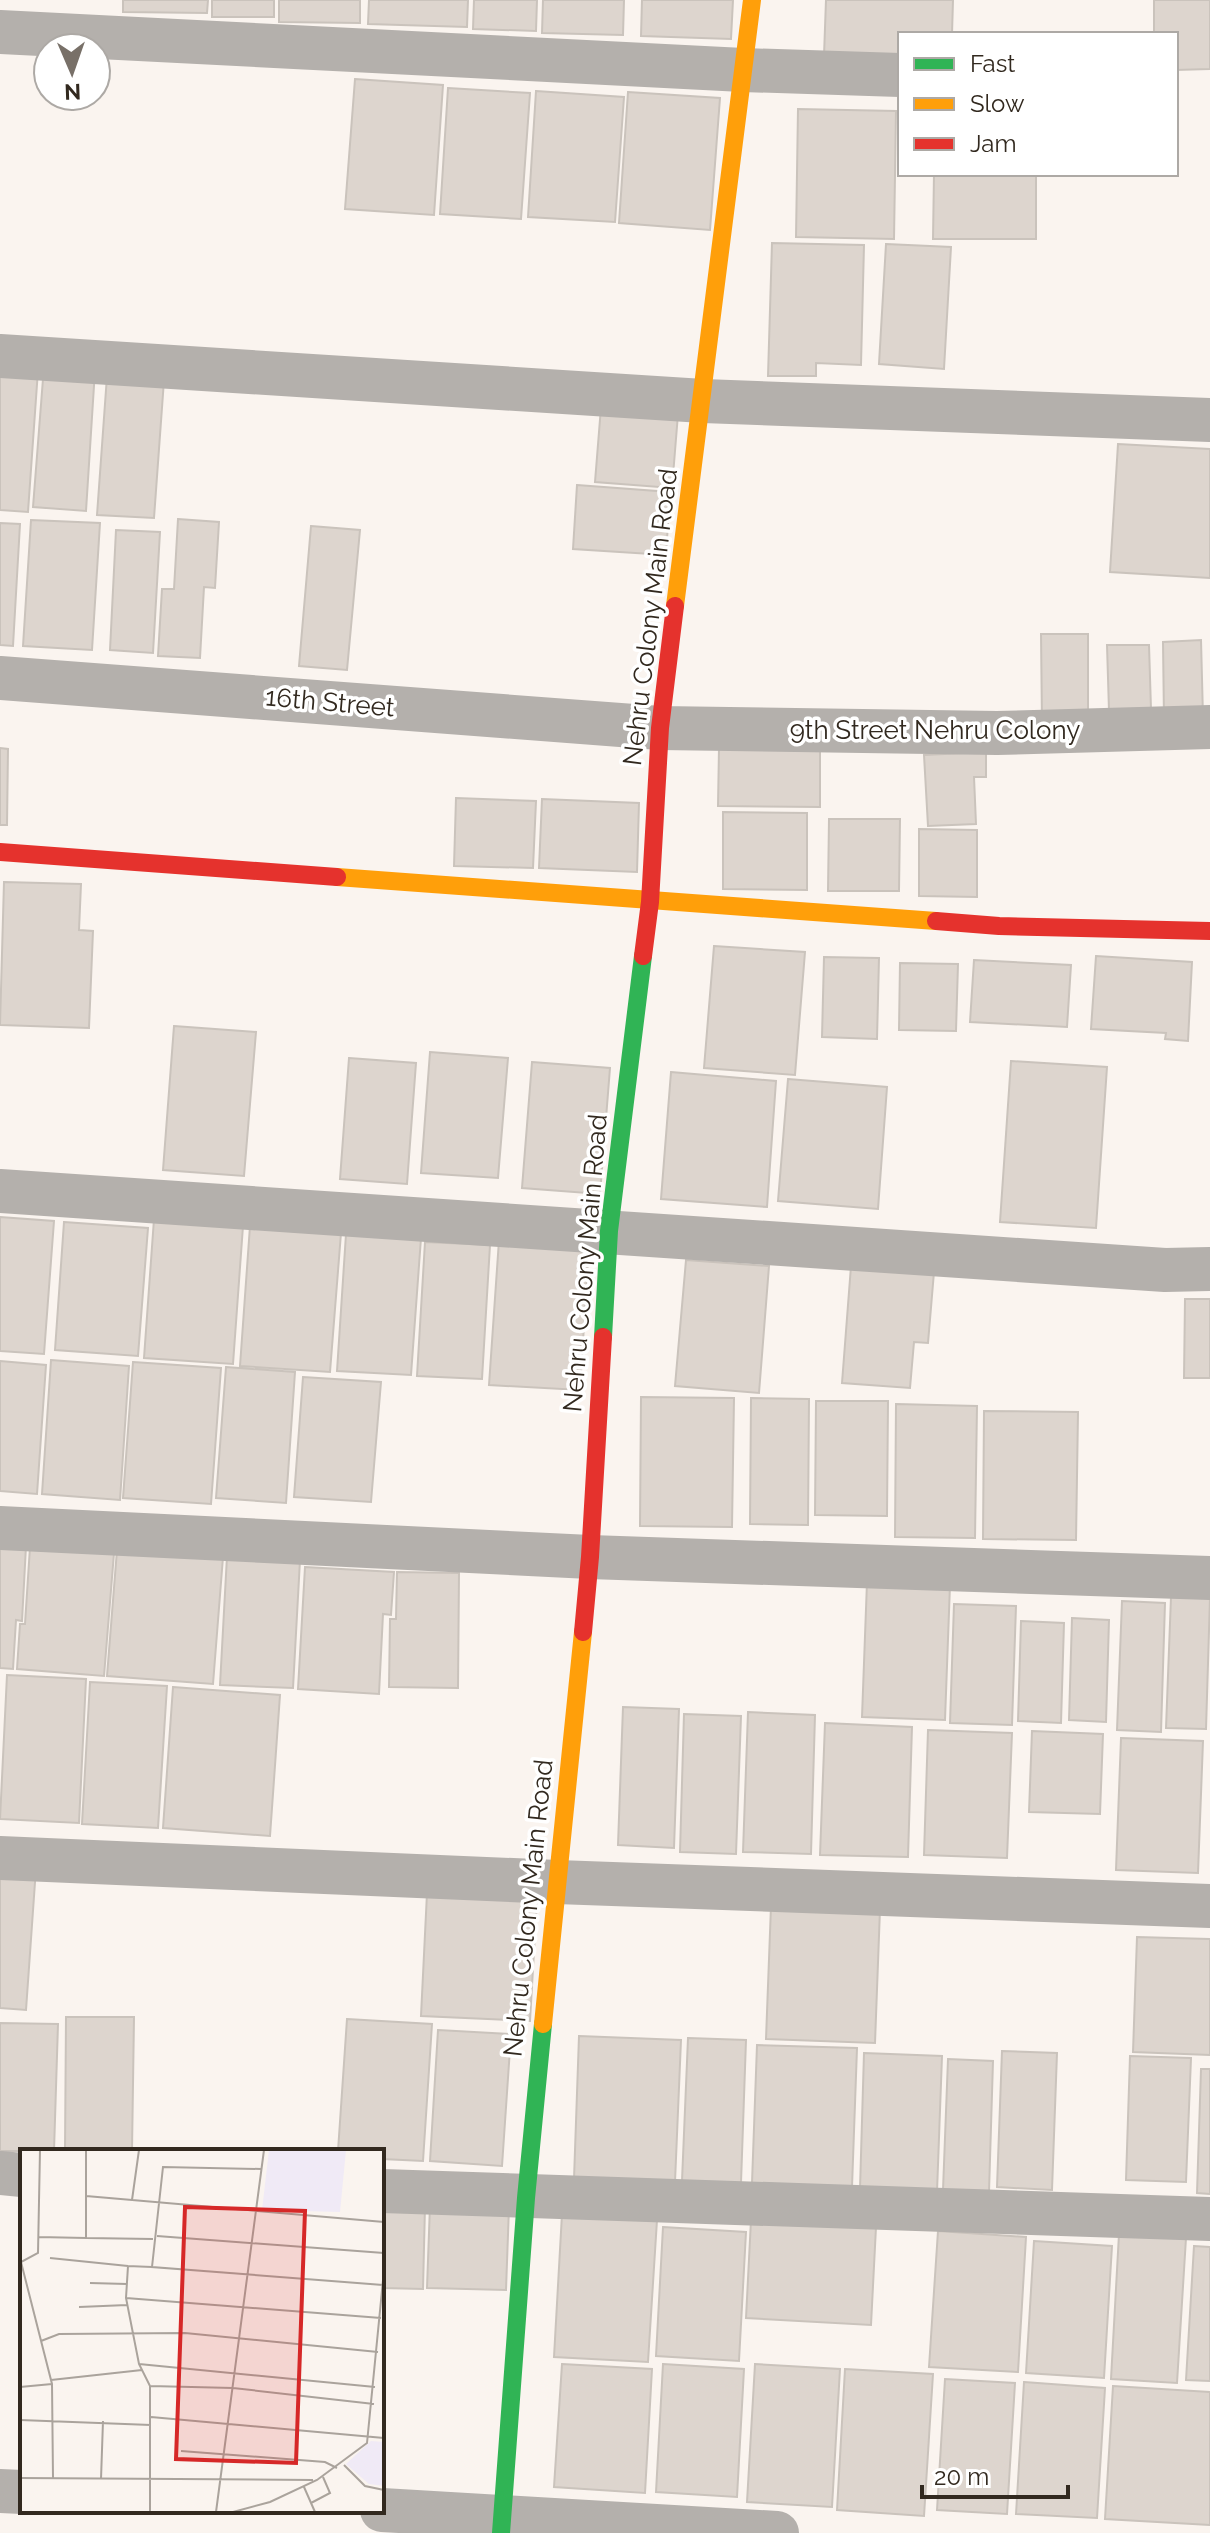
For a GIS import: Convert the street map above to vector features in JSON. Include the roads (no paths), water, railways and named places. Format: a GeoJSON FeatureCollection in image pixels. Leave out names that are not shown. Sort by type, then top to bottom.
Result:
{"type":"FeatureCollection","features":[{"type":"Feature","properties":{"kind":"street","name":"Nehru Colony Main Road"},"geometry":{"type":"LineString","coordinates":[[502,2525],[526,2198],[590,1557],[609,1231],[650,902],[660,728],[752,0]]}},
{"type":"Feature","properties":{"kind":"street"},"geometry":{"type":"LineString","coordinates":[[0,32],[743,70],[898,75]]}},
{"type":"Feature","properties":{"kind":"street"},"geometry":{"type":"LineString","coordinates":[[0,356],[703,401],[1210,420]]}},
{"type":"Feature","properties":{"kind":"street","name":"16th Street"},"geometry":{"type":"LineString","coordinates":[[0,678],[660,728]]}},
{"type":"Feature","properties":{"kind":"street","name":"9th Street Nehru Colony"},"geometry":{"type":"LineString","coordinates":[[660,728],[997,733],[1210,727]]}},
{"type":"Feature","properties":{"kind":"street"},"geometry":{"type":"LineString","coordinates":[[0,852],[999,926],[1210,931]]}},
{"type":"Feature","properties":{"kind":"street"},"geometry":{"type":"LineString","coordinates":[[0,1191],[1149,1269],[1210,1269]]}},
{"type":"Feature","properties":{"kind":"street"},"geometry":{"type":"LineString","coordinates":[[0,1528],[590,1557],[1210,1578]]}},
{"type":"Feature","properties":{"kind":"street"},"geometry":{"type":"LineString","coordinates":[[0,1858],[1210,1906]]}},
{"type":"Feature","properties":{"kind":"street"},"geometry":{"type":"LineString","coordinates":[[0,2173],[20,2175]]}},
{"type":"Feature","properties":{"kind":"street"},"geometry":{"type":"LineString","coordinates":[[384,2191],[1210,2219]]}},
{"type":"Feature","properties":{"kind":"street"},"geometry":{"type":"LineString","coordinates":[[0,2491],[20,2492]]}},
{"type":"Feature","properties":{"kind":"street"},"geometry":{"type":"LineString","coordinates":[[384,2510],[502,2525],[777,2533]]}}]}
